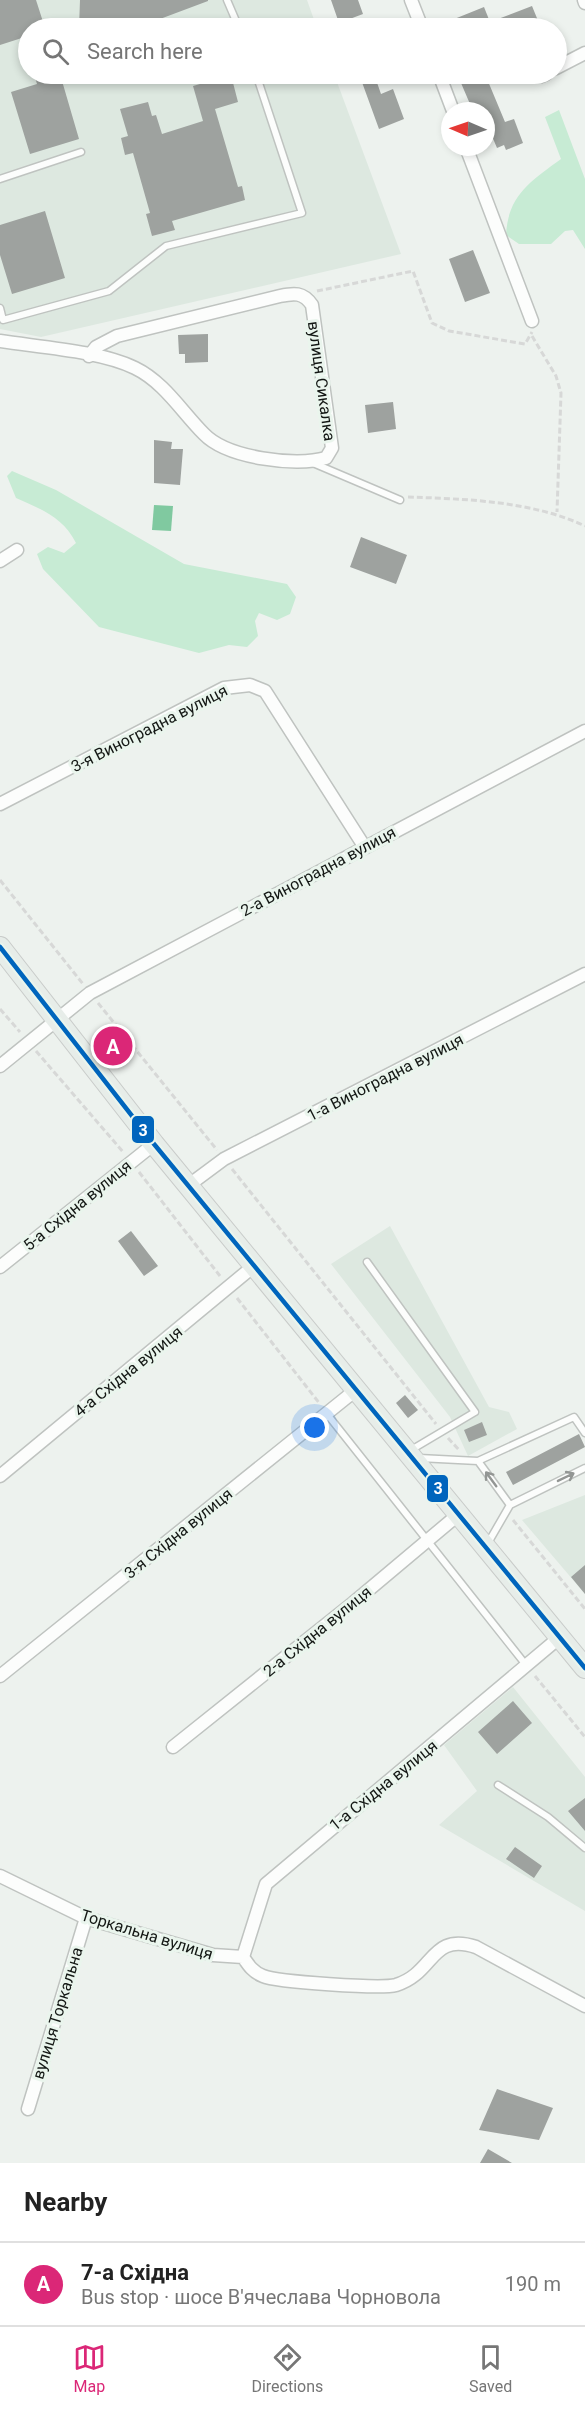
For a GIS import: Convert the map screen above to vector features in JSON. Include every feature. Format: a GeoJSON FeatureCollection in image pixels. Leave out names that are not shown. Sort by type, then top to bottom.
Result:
{"type":"FeatureCollection","features":[{"type":"Feature","properties":{"kind":"main road"},"geometry":{"type":"LineString","coordinates":[[0,947],[154,1144],[585,1668]]}},
{"type":"Feature","properties":{"kind":"street"},"geometry":{"type":"LineString","coordinates":[[411,0],[418,18]]}},
{"type":"Feature","properties":{"kind":"street"},"geometry":{"type":"LineString","coordinates":[[567,62],[585,53]]}},
{"type":"Feature","properties":{"kind":"street"},"geometry":{"type":"LineString","coordinates":[[443,84],[450,102]]}},
{"type":"Feature","properties":{"kind":"street"},"geometry":{"type":"LineString","coordinates":[[469,156],[532,321]]}},
{"type":"Feature","properties":{"kind":"street"},"geometry":{"type":"LineString","coordinates":[[89,356],[96,347],[117,336],[280,296],[301,295]]}},
{"type":"Feature","properties":{"kind":"street","name":"вулиця Сикалка"},"geometry":{"type":"LineString","coordinates":[[0,341],[89,356],[135,368],[154,381],[206,436],[221,447],[258,458],[312,462],[326,458],[332,448],[312,305],[306,297],[301,295]]}},
{"type":"Feature","properties":{"kind":"street"},"geometry":{"type":"LineString","coordinates":[[0,561],[17,550]]}},
{"type":"Feature","properties":{"kind":"street","name":"3-я Виноградна вулиця"},"geometry":{"type":"LineString","coordinates":[[0,804],[224,688],[250,685],[266,691],[364,846]]}},
{"type":"Feature","properties":{"kind":"street","name":"2-а Виноградна вулиця"},"geometry":{"type":"LineString","coordinates":[[0,1066],[90,993],[585,731]]}},
{"type":"Feature","properties":{"kind":"street","name":"1-а Виноградна вулиця"},"geometry":{"type":"LineString","coordinates":[[189,1185],[224,1160],[585,974]]}},
{"type":"Feature","properties":{"kind":"street","name":"5-а Східна вулиця"},"geometry":{"type":"LineString","coordinates":[[0,1267],[154,1144]]}},
{"type":"Feature","properties":{"kind":"street","name":"4-а Східна вулиця"},"geometry":{"type":"LineString","coordinates":[[0,1476],[255,1265]]}},
{"type":"Feature","properties":{"kind":"street","name":"3-я Східна вулиця"},"geometry":{"type":"LineString","coordinates":[[0,1676],[357,1389]]}},
{"type":"Feature","properties":{"kind":"street","name":"2-а Східна вулиця"},"geometry":{"type":"LineString","coordinates":[[173,1747],[353,1603],[459,1514]]}},
{"type":"Feature","properties":{"kind":"street","name":"1-а Східна вулиця"},"geometry":{"type":"LineString","coordinates":[[243,1957],[266,1884],[561,1637]]}},
{"type":"Feature","properties":{"kind":"street","name":"Торкальна вулиця"},"geometry":{"type":"LineString","coordinates":[[0,1876],[86,1918],[213,1955],[243,1957]]}},
{"type":"Feature","properties":{"kind":"street","name":"вулиця Торкальна"},"geometry":{"type":"LineString","coordinates":[[28,2109],[86,1918]]}},
{"type":"Feature","properties":{"kind":"street"},"geometry":{"type":"LineString","coordinates":[[243,1957],[252,1970],[263,1976],[284,1981],[396,1985],[419,1972],[440,1947],[460,1942],[476,1947],[585,2006]]}},
{"type":"Feature","properties":{"kind":"lane"},"geometry":{"type":"LineString","coordinates":[[227,0],[235,18]]}},
{"type":"Feature","properties":{"kind":"lane"},"geometry":{"type":"LineString","coordinates":[[0,308],[3,320],[109,291],[166,246],[302,213],[259,84]]}},
{"type":"Feature","properties":{"kind":"lane"},"geometry":{"type":"LineString","coordinates":[[0,179],[81,152]]}},
{"type":"Feature","properties":{"kind":"lane"},"geometry":{"type":"LineString","coordinates":[[312,462],[397,498]]}},
{"type":"Feature","properties":{"kind":"lane"},"geometry":{"type":"LineString","coordinates":[[367,1262],[475,1412],[411,1455]]}},
{"type":"Feature","properties":{"kind":"lane"},"geometry":{"type":"LineString","coordinates":[[327,1414],[526,1665]]}},
{"type":"Feature","properties":{"kind":"lane"},"geometry":{"type":"LineString","coordinates":[[411,1455],[478,1461],[574,1417],[585,1433]]}},
{"type":"Feature","properties":{"kind":"lane"},"geometry":{"type":"LineString","coordinates":[[478,1461],[510,1505]]}},
{"type":"Feature","properties":{"kind":"lane"},"geometry":{"type":"LineString","coordinates":[[486,1547],[510,1505],[585,1468]]}},
{"type":"Feature","properties":{"kind":"lane"},"geometry":{"type":"LineString","coordinates":[[498,1785],[548,1818],[585,1848]]}},
{"type":"Feature","properties":{"kind":"path"},"geometry":{"type":"LineString","coordinates":[[301,295],[413,271],[432,323],[449,331],[525,344],[531,335],[532,321]]}},
{"type":"Feature","properties":{"kind":"path"},"geometry":{"type":"LineString","coordinates":[[531,335],[556,376],[561,393],[557,513]]}},
{"type":"Feature","properties":{"kind":"path"},"geometry":{"type":"LineString","coordinates":[[397,498],[457,499],[557,513],[585,526]]}},
{"type":"Feature","properties":{"kind":"path"},"geometry":{"type":"LineString","coordinates":[[0,1009],[29,1042]]}},
{"type":"Feature","properties":{"kind":"path"},"geometry":{"type":"LineString","coordinates":[[113,1046],[126,1037]]}},
{"type":"Feature","properties":{"kind":"path"},"geometry":{"type":"LineString","coordinates":[[229,1287],[327,1414]]}},
{"type":"Feature","properties":{"kind":"path"},"geometry":{"type":"LineString","coordinates":[[526,1665],[585,1737]]}},
{"type":"Feature","properties":{"kind":"shaded area"},"geometry":{"type":"Polygon","coordinates":[[[0,0],[307,0],[313,18],[18,18],[18,84],[338,84],[401,254],[41,337],[0,329],[0,0]]]}},
{"type":"Feature","properties":{"kind":"shaded area"},"geometry":{"type":"Polygon","coordinates":[[[559,110],[585,179],[585,249],[573,230],[565,231],[551,244],[519,244],[506,235],[511,209],[516,199],[531,182],[561,159],[545,117],[559,110]]]}},
{"type":"Feature","properties":{"kind":"shaded area"},"geometry":{"type":"Polygon","coordinates":[[[12,471],[56,490],[184,564],[287,584],[296,597],[290,614],[277,620],[259,613],[255,621],[258,636],[247,647],[229,645],[199,653],[99,627],[43,569],[37,554],[48,547],[64,553],[76,543],[71,534],[58,520],[43,510],[16,498],[7,476],[12,471]]]}},
{"type":"Feature","properties":{"kind":"shaded area"},"geometry":{"type":"Polygon","coordinates":[[[154,505],[173,506],[171,531],[152,530],[154,505]]]}},
{"type":"Feature","properties":{"kind":"shaded area"},"geometry":{"type":"Polygon","coordinates":[[[390,1226],[489,1407],[509,1412],[517,1429],[468,1456],[450,1417],[331,1264],[390,1226]]]}},
{"type":"Feature","properties":{"kind":"shaded area"},"geometry":{"type":"Polygon","coordinates":[[[585,1495],[585,1594],[522,1520],[585,1495]]]}},
{"type":"Feature","properties":{"kind":"shaded area"},"geometry":{"type":"Polygon","coordinates":[[[513,1687],[585,1777],[585,1911],[439,1825],[477,1791],[444,1745],[513,1687]]]}},
{"type":"Feature","properties":{"kind":"building"},"geometry":{"type":"Polygon","coordinates":[[[0,0],[36,0],[42,18],[18,18],[18,39],[0,45],[0,0]]]}},
{"type":"Feature","properties":{"kind":"building"},"geometry":{"type":"Polygon","coordinates":[[[80,0],[208,0],[163,18],[79,18],[80,0]]]}},
{"type":"Feature","properties":{"kind":"building"},"geometry":{"type":"Polygon","coordinates":[[[331,0],[358,0],[363,14],[352,18],[337,18],[331,0]]]}},
{"type":"Feature","properties":{"kind":"building"},"geometry":{"type":"Polygon","coordinates":[[[532,6],[537,18],[500,18],[532,6]]]}},
{"type":"Feature","properties":{"kind":"building"},"geometry":{"type":"Polygon","coordinates":[[[484,7],[488,18],[457,18],[484,7]]]}},
{"type":"Feature","properties":{"kind":"building"},"geometry":{"type":"Polygon","coordinates":[[[37,84],[63,84],[79,139],[30,154],[11,92],[37,84]]]}},
{"type":"Feature","properties":{"kind":"building"},"geometry":{"type":"Polygon","coordinates":[[[233,84],[238,102],[215,109],[238,187],[242,186],[245,200],[172,221],[175,230],[152,236],[146,214],[150,213],[133,153],[125,155],[121,138],[128,136],[120,109],[148,102],[152,116],[156,115],[162,134],[203,121],[193,86],[233,84]]]}},
{"type":"Feature","properties":{"kind":"building"},"geometry":{"type":"Polygon","coordinates":[[[363,84],[378,84],[381,94],[393,89],[404,119],[379,129],[363,84]]]}},
{"type":"Feature","properties":{"kind":"building"},"geometry":{"type":"Polygon","coordinates":[[[461,84],[489,84],[505,122],[514,119],[523,143],[506,150],[504,145],[497,148],[495,102],[469,102],[461,84]]]}},
{"type":"Feature","properties":{"kind":"building"},"geometry":{"type":"Polygon","coordinates":[[[45,211],[65,278],[12,294],[0,255],[0,225],[45,211]]]}},
{"type":"Feature","properties":{"kind":"building"},"geometry":{"type":"Polygon","coordinates":[[[473,250],[490,293],[465,302],[449,259],[473,250]]]}},
{"type":"Feature","properties":{"kind":"building"},"geometry":{"type":"Polygon","coordinates":[[[208,334],[208,362],[185,363],[185,354],[179,354],[178,335],[208,334]]]}},
{"type":"Feature","properties":{"kind":"building"},"geometry":{"type":"Polygon","coordinates":[[[393,402],[396,429],[368,433],[365,405],[393,402]]]}},
{"type":"Feature","properties":{"kind":"building"},"geometry":{"type":"Polygon","coordinates":[[[154,440],[172,442],[171,449],[183,449],[180,485],[154,483],[154,440]]]}},
{"type":"Feature","properties":{"kind":"building"},"geometry":{"type":"Polygon","coordinates":[[[361,537],[407,555],[396,584],[350,567],[361,537]]]}},
{"type":"Feature","properties":{"kind":"building"},"geometry":{"type":"Polygon","coordinates":[[[131,1231],[158,1266],[144,1276],[118,1241],[131,1231]]]}},
{"type":"Feature","properties":{"kind":"building"},"geometry":{"type":"Polygon","coordinates":[[[405,1395],[418,1410],[408,1418],[396,1403],[405,1395]]]}},
{"type":"Feature","properties":{"kind":"building"},"geometry":{"type":"Polygon","coordinates":[[[482,1422],[487,1435],[469,1442],[464,1430],[482,1422]]]}},
{"type":"Feature","properties":{"kind":"building"},"geometry":{"type":"Polygon","coordinates":[[[579,1434],[585,1447],[513,1485],[506,1472],[579,1434]]]}},
{"type":"Feature","properties":{"kind":"building"},"geometry":{"type":"Polygon","coordinates":[[[585,1565],[585,1594],[571,1577],[585,1565]]]}},
{"type":"Feature","properties":{"kind":"building"},"geometry":{"type":"Polygon","coordinates":[[[513,1701],[532,1723],[497,1754],[478,1732],[513,1701]]]}},
{"type":"Feature","properties":{"kind":"building"},"geometry":{"type":"Polygon","coordinates":[[[585,1798],[585,1831],[568,1811],[585,1798]]]}},
{"type":"Feature","properties":{"kind":"building"},"geometry":{"type":"Polygon","coordinates":[[[515,1847],[542,1866],[534,1878],[506,1859],[515,1847]]]}},
{"type":"Feature","properties":{"kind":"building"},"geometry":{"type":"Polygon","coordinates":[[[497,2089],[553,2108],[539,2140],[479,2130],[497,2089]]]}},
{"type":"Feature","properties":{"kind":"building"},"geometry":{"type":"Polygon","coordinates":[[[488,2149],[512,2163],[480,2163],[488,2149]]]}},
{"type":"Feature","properties":{"kind":"transit line","name":"3"},"geometry":{"type":"LineString","coordinates":[[0,947],[154,1144],[585,1668]]}},
{"type":"Feature","properties":{"kind":"place","name":"7-а Східна"},"geometry":{"type":"Point","coordinates":[113,1046]}}]}
